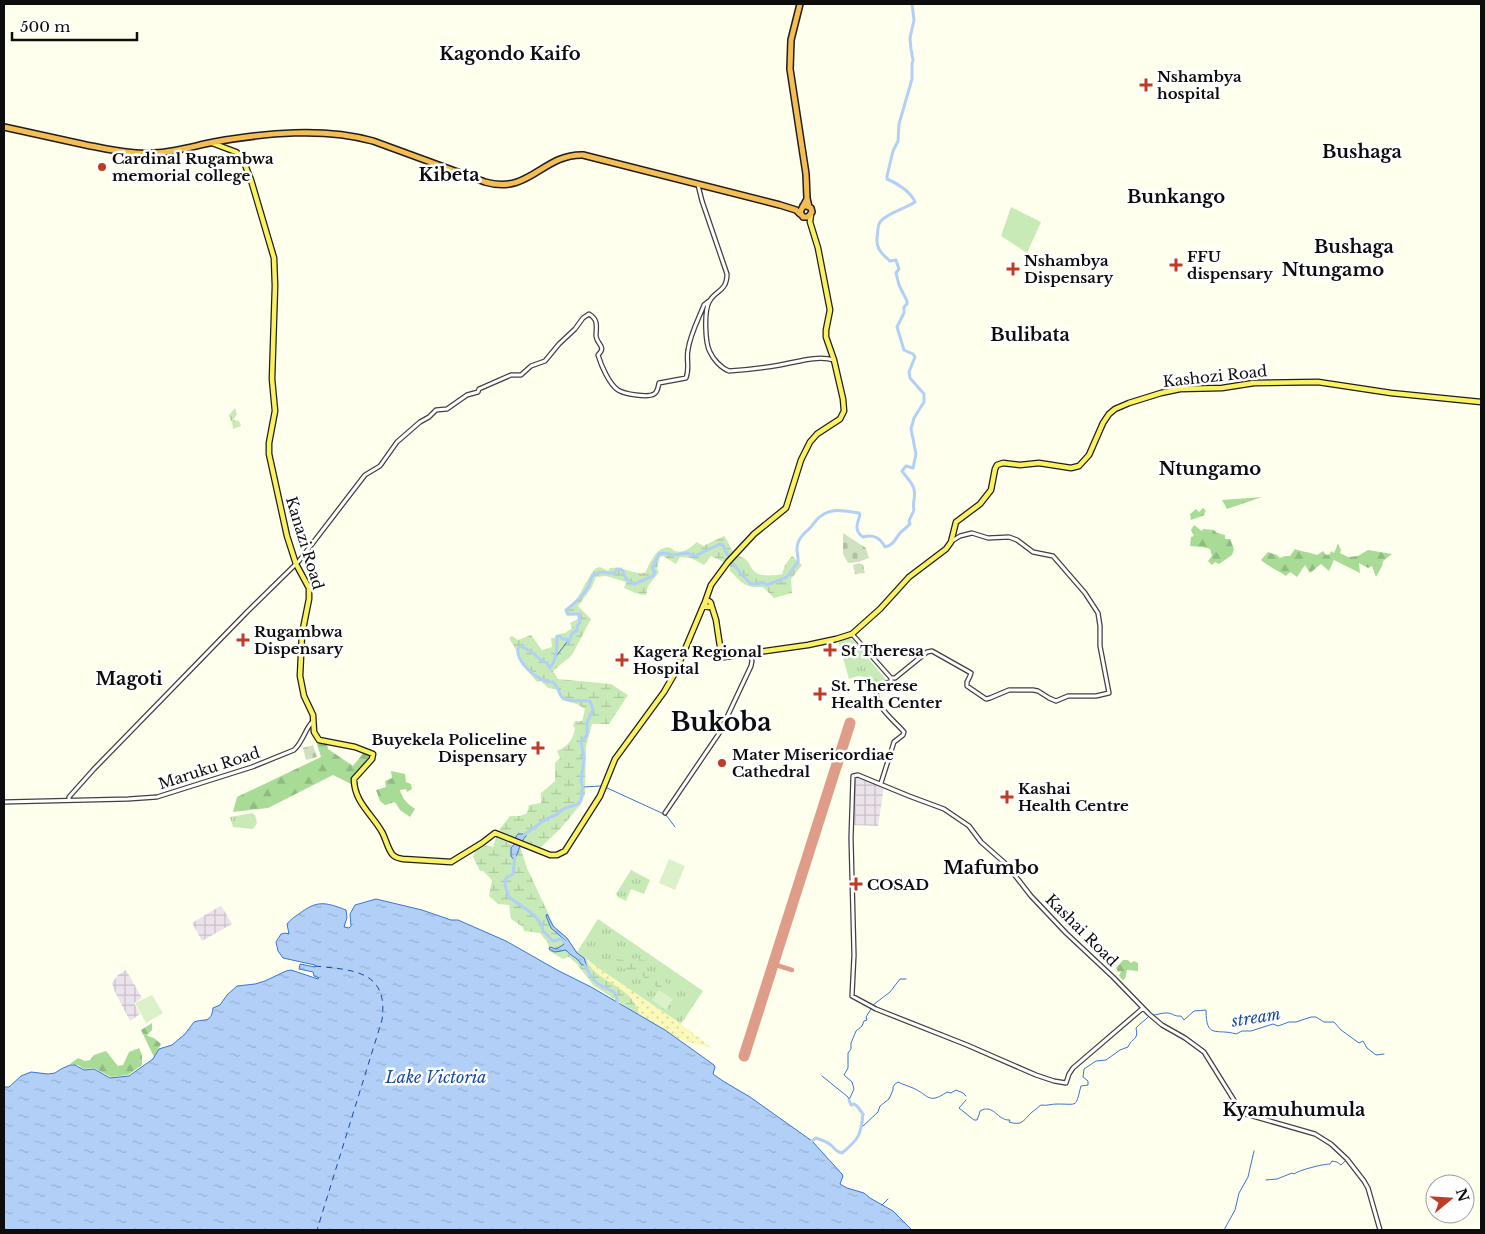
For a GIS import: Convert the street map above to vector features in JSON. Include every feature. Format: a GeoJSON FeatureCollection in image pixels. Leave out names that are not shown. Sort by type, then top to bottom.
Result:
{"type":"FeatureCollection","features":[{"type":"Feature","properties":{"kind":"highway"},"geometry":{"type":"LineString","coordinates":[[800,4],[792,40],[790,69],[806,174],[807,198],[802,216]]}},
{"type":"Feature","properties":{"kind":"highway"},"geometry":{"type":"LineString","coordinates":[[4,127],[102,148],[144,154],[171,152],[212,143],[267,135],[308,132],[336,133],[374,141],[492,184],[507,185],[519,182],[557,160],[575,155],[591,156],[698,185],[792,209],[796,210],[802,216],[808,217],[811,214],[811,210],[804,207],[792,209]]}},
{"type":"Feature","properties":{"kind":"main road","name":"Kanazi Road"},"geometry":{"type":"LineString","coordinates":[[212,143],[236,152],[242,157],[251,180],[274,258],[272,379],[275,411],[268,442],[285,528],[296,564],[310,593],[302,634],[300,676],[304,696],[313,715],[314,732],[319,740],[356,747],[373,754],[372,759],[354,780],[355,790],[361,804],[383,833],[388,848],[396,858],[451,862],[480,845],[494,834],[550,855],[562,853],[595,805],[615,759],[664,692],[707,605]]}},
{"type":"Feature","properties":{"kind":"main road"},"geometry":{"type":"LineString","coordinates":[[707,605],[711,585],[728,562],[754,534],[786,508],[801,460],[810,442],[817,434],[835,423],[842,415],[844,409],[834,360],[826,334],[830,310],[818,248],[810,220],[811,214]]}},
{"type":"Feature","properties":{"kind":"main road"},"geometry":{"type":"LineString","coordinates":[[802,216],[812,227]]}},
{"type":"Feature","properties":{"kind":"main road","name":"Kashozi Road"},"geometry":{"type":"LineString","coordinates":[[707,605],[716,618],[721,653],[724,656],[824,642],[852,634],[880,609],[909,577],[941,553],[951,542],[956,522],[980,504],[991,490],[994,469],[997,465],[1003,463],[1020,465],[1039,463],[1071,468],[1079,466],[1089,455],[1109,414],[1129,403],[1167,391],[1222,388],[1254,383],[1312,382],[1391,393],[1481,402]]}},
{"type":"Feature","properties":{"kind":"street"},"geometry":{"type":"LineString","coordinates":[[68,799],[247,612],[304,556],[365,475],[383,463],[397,442],[406,433],[435,411],[447,409],[464,397],[478,392],[479,389],[511,375],[520,375],[531,366],[545,361],[585,316],[589,314],[592,315],[596,322],[596,338],[602,348],[598,355],[600,361],[612,384],[618,390],[645,396],[657,392],[659,384],[686,378],[689,343],[704,305],[725,286],[727,274],[698,185]]}},
{"type":"Feature","properties":{"kind":"street"},"geometry":{"type":"LineString","coordinates":[[709,301],[706,316],[708,349],[724,370],[731,371],[777,366],[812,359],[834,360]]}},
{"type":"Feature","properties":{"kind":"street"},"geometry":{"type":"LineString","coordinates":[[881,783],[894,742],[903,734],[902,730],[881,706],[876,694],[877,688],[891,681],[891,678],[895,678],[932,650],[970,673],[967,682],[968,686],[988,699],[1009,690],[1038,691],[1056,701],[1068,696],[1096,696],[1109,693],[1100,646],[1099,616],[1093,603],[1053,556],[1037,553],[1017,540],[988,538],[976,533],[960,536],[951,542]]}},
{"type":"Feature","properties":{"kind":"street"},"geometry":{"type":"LineString","coordinates":[[852,634],[891,678]]}},
{"type":"Feature","properties":{"kind":"street"},"geometry":{"type":"LineString","coordinates":[[665,813],[723,728],[751,666],[750,653]]}},
{"type":"Feature","properties":{"kind":"street","name":"Maruku Road"},"geometry":{"type":"LineString","coordinates":[[4,802],[68,799],[128,800],[165,795],[252,767],[294,750],[313,721]]}},
{"type":"Feature","properties":{"kind":"street","name":"Kashai Road"},"geometry":{"type":"LineString","coordinates":[[1143,1008],[1073,1068],[1066,1084],[1045,1079],[872,1007],[852,996],[854,948],[851,838],[853,776],[858,775],[881,783],[944,809],[970,826],[981,842],[1006,864],[1031,896],[1066,933],[1143,1008],[1150,1015],[1204,1052],[1243,1114],[1314,1134],[1332,1144],[1366,1184],[1380,1230]]}},
{"type":"Feature","properties":{"kind":"shaded area"},"geometry":{"type":"Polygon","coordinates":[[[854,776],[884,787],[878,826],[853,825],[854,776]]]}},
{"type":"Feature","properties":{"kind":"shaded area"},"geometry":{"type":"Polygon","coordinates":[[[220,906],[232,924],[202,941],[192,923],[220,906]]]}},
{"type":"Feature","properties":{"kind":"shaded area"},"geometry":{"type":"Polygon","coordinates":[[[126,970],[142,998],[134,1003],[140,1014],[130,1021],[112,983],[118,975],[126,970]]]}},
{"type":"Feature","properties":{"kind":"green space"},"geometry":{"type":"Polygon","coordinates":[[[1011,207],[1041,222],[1027,253],[1001,236],[1011,207]]]}},
{"type":"Feature","properties":{"kind":"green space"},"geometry":{"type":"Polygon","coordinates":[[[235,408],[237,414],[233,420],[239,421],[241,426],[233,429],[229,415],[235,408]]]}},
{"type":"Feature","properties":{"kind":"green space"},"geometry":{"type":"Polygon","coordinates":[[[1262,497],[1227,509],[1222,500],[1262,497]]]}},
{"type":"Feature","properties":{"kind":"green space"},"geometry":{"type":"Polygon","coordinates":[[[1203,508],[1206,511],[1205,515],[1191,520],[1190,514],[1196,509],[1199,512],[1203,508]]]}},
{"type":"Feature","properties":{"kind":"green space"},"geometry":{"type":"Polygon","coordinates":[[[1194,525],[1202,531],[1203,529],[1214,530],[1225,535],[1225,539],[1230,539],[1234,549],[1232,555],[1219,564],[1215,562],[1212,565],[1208,561],[1212,556],[1210,549],[1190,546],[1191,537],[1194,536],[1191,530],[1194,525]]]}},
{"type":"Feature","properties":{"kind":"green space"},"geometry":{"type":"Polygon","coordinates":[[[843,533],[866,548],[869,558],[848,563],[843,554],[843,533]]]}},
{"type":"Feature","properties":{"kind":"green space"},"geometry":{"type":"Polygon","coordinates":[[[724,536],[733,552],[746,560],[758,574],[770,576],[782,574],[785,565],[792,556],[802,565],[791,579],[792,593],[774,598],[763,587],[752,587],[744,584],[730,571],[730,565],[711,556],[704,565],[691,558],[680,557],[676,564],[663,556],[660,557],[657,569],[659,572],[648,586],[646,595],[637,594],[624,588],[626,582],[606,576],[596,577],[592,587],[578,606],[591,619],[572,655],[553,671],[558,679],[611,684],[628,695],[609,724],[592,724],[586,746],[585,794],[581,804],[561,828],[540,848],[521,842],[520,846],[527,868],[555,928],[566,937],[577,952],[586,957],[589,965],[628,994],[638,1008],[639,1015],[593,985],[569,957],[563,959],[549,951],[548,943],[540,933],[524,931],[523,927],[511,919],[509,905],[498,904],[489,896],[492,880],[483,871],[480,871],[473,857],[475,851],[487,845],[493,847],[496,837],[513,845],[514,840],[499,830],[510,816],[520,816],[527,813],[529,805],[541,803],[541,793],[555,781],[555,763],[560,758],[557,751],[567,745],[573,736],[575,721],[582,721],[585,709],[577,704],[562,700],[557,689],[548,688],[541,681],[537,682],[519,660],[509,638],[512,636],[518,640],[531,635],[542,650],[552,647],[551,638],[565,633],[572,628],[570,623],[578,619],[577,615],[567,616],[565,612],[576,600],[596,568],[600,567],[608,571],[610,568],[619,568],[645,573],[657,552],[664,548],[667,547],[681,552],[697,542],[703,546],[724,536]]]}},
{"type":"Feature","properties":{"kind":"green space"},"geometry":{"type":"Polygon","coordinates":[[[1338,544],[1341,550],[1340,553],[1348,557],[1358,556],[1368,550],[1392,554],[1383,561],[1376,577],[1372,566],[1368,568],[1359,563],[1360,573],[1334,560],[1329,571],[1321,564],[1310,573],[1305,565],[1297,577],[1290,572],[1286,576],[1261,560],[1268,552],[1280,558],[1290,556],[1295,549],[1317,555],[1323,551],[1326,555],[1330,554],[1331,551],[1334,553],[1338,544]]]}},
{"type":"Feature","properties":{"kind":"green space"},"geometry":{"type":"Polygon","coordinates":[[[859,563],[863,565],[865,573],[855,574],[853,565],[859,563]]]}},
{"type":"Feature","properties":{"kind":"green space"},"geometry":{"type":"Polygon","coordinates":[[[848,637],[854,641],[887,681],[873,686],[872,678],[858,676],[849,679],[838,640],[848,637]]]}},
{"type":"Feature","properties":{"kind":"green space"},"geometry":{"type":"Polygon","coordinates":[[[316,741],[327,743],[328,749],[353,766],[365,751],[372,753],[370,760],[352,780],[351,784],[333,775],[268,808],[233,812],[237,797],[321,757],[316,741]]]}},
{"type":"Feature","properties":{"kind":"green space"},"geometry":{"type":"Polygon","coordinates":[[[313,745],[317,757],[306,760],[303,748],[313,745]]]}},
{"type":"Feature","properties":{"kind":"green space"},"geometry":{"type":"Polygon","coordinates":[[[391,771],[405,774],[406,782],[411,784],[412,789],[407,792],[406,789],[400,790],[402,796],[415,809],[410,817],[400,810],[395,802],[385,805],[380,801],[376,790],[386,787],[385,781],[392,778],[391,771]]]}},
{"type":"Feature","properties":{"kind":"green space"},"geometry":{"type":"Polygon","coordinates":[[[252,813],[255,815],[257,823],[253,829],[233,827],[230,817],[252,813]]]}},
{"type":"Feature","properties":{"kind":"green space"},"geometry":{"type":"Polygon","coordinates":[[[669,859],[685,866],[675,890],[659,883],[669,859]]]}},
{"type":"Feature","properties":{"kind":"green space"},"geometry":{"type":"Polygon","coordinates":[[[631,870],[650,880],[644,894],[631,889],[626,901],[616,894],[631,870]]]}},
{"type":"Feature","properties":{"kind":"green space"},"geometry":{"type":"Polygon","coordinates":[[[598,919],[703,991],[681,1024],[577,952],[598,919]]]}},
{"type":"Feature","properties":{"kind":"green space"},"geometry":{"type":"Polygon","coordinates":[[[637,958],[646,961],[645,967],[650,973],[660,973],[668,985],[659,988],[641,974],[622,968],[616,959],[630,961],[637,958]]]}},
{"type":"Feature","properties":{"kind":"green space"},"geometry":{"type":"Polygon","coordinates":[[[1123,960],[1138,963],[1138,971],[1127,970],[1123,980],[1119,976],[1121,971],[1118,972],[1116,968],[1123,960]]]}},
{"type":"Feature","properties":{"kind":"green space"},"geometry":{"type":"Polygon","coordinates":[[[659,990],[673,999],[666,1010],[652,1000],[659,990]]]}},
{"type":"Feature","properties":{"kind":"green space"},"geometry":{"type":"Polygon","coordinates":[[[152,995],[163,1013],[146,1023],[135,1003],[152,995]]]}},
{"type":"Feature","properties":{"kind":"green space"},"geometry":{"type":"Polygon","coordinates":[[[152,1023],[152,1030],[147,1035],[161,1044],[154,1057],[141,1030],[152,1023]]]}},
{"type":"Feature","properties":{"kind":"green space"},"geometry":{"type":"Polygon","coordinates":[[[139,1048],[142,1055],[142,1065],[128,1075],[111,1077],[94,1068],[84,1069],[78,1065],[70,1064],[78,1058],[85,1061],[90,1060],[94,1055],[106,1051],[118,1066],[123,1065],[129,1052],[139,1048]]]}},
{"type":"Feature","properties":{"kind":"sand"},"geometry":{"type":"Polygon","coordinates":[[[588,961],[681,1024],[712,1048],[681,1040],[639,1015],[631,998],[597,974],[591,968],[588,961]]]}},
{"type":"Feature","properties":{"kind":"water"},"geometry":{"type":"Polygon","coordinates":[[[518,834],[526,834],[526,836],[514,860],[511,856],[511,848],[518,834]]]}},
{"type":"Feature","properties":{"kind":"water","name":"Lake Victoria"},"geometry":{"type":"Polygon","coordinates":[[[376,899],[422,910],[451,920],[458,920],[506,941],[665,1030],[714,1065],[713,1074],[750,1097],[812,1141],[842,1174],[840,1184],[864,1193],[893,1211],[912,1230],[4,1230],[4,1087],[9,1087],[21,1076],[31,1072],[55,1073],[70,1065],[75,1065],[84,1070],[94,1069],[110,1078],[129,1076],[153,1059],[159,1049],[172,1045],[185,1034],[194,1022],[209,1018],[213,1008],[220,1005],[237,986],[255,984],[291,970],[318,979],[314,976],[313,972],[299,969],[300,964],[315,967],[315,965],[283,958],[278,951],[276,942],[281,934],[289,934],[287,924],[305,909],[316,904],[327,904],[346,910],[347,918],[344,927],[349,928],[351,926],[350,914],[355,905],[376,899]]]}},
{"type":"Feature","properties":{"kind":"water"},"geometry":{"type":"Polygon","coordinates":[[[547,914],[553,926],[567,938],[577,953],[584,958],[587,967],[566,950],[555,952],[549,949],[550,947],[556,949],[566,941],[551,928],[546,916],[547,914]]]}},
{"type":"Feature","properties":{"kind":"waterway"},"geometry":{"type":"LineString","coordinates":[[524,835],[546,819],[556,815],[563,809],[578,804],[581,800],[584,757],[581,742],[587,735],[587,723],[593,709],[590,701],[567,700],[563,698],[553,682],[541,679],[528,670],[520,658],[519,647],[521,646],[533,653],[547,663],[550,668],[557,649],[557,637],[570,640],[572,633],[577,631],[577,626],[580,623],[579,614],[568,614],[566,610],[584,594],[593,575],[600,572],[615,573],[617,569],[620,569],[623,571],[626,579],[634,584],[653,576],[655,572],[652,568],[659,554],[687,553],[695,556],[720,544],[723,545],[735,566],[751,584],[762,582],[767,585],[787,577],[798,562],[797,548],[800,538],[825,513],[839,510],[859,513],[857,527],[860,535],[863,537],[876,537],[885,547],[892,543],[910,524],[909,521],[914,510],[914,489],[902,471],[906,466],[913,468],[916,454],[911,429],[914,418],[924,402],[924,394],[910,378],[909,372],[915,357],[904,350],[897,327],[904,313],[904,307],[907,304],[896,273],[899,269],[896,260],[890,261],[882,254],[877,242],[880,222],[887,216],[915,202],[903,188],[887,179],[893,151],[898,141],[899,124],[912,79],[913,60],[910,38],[914,20],[912,4]]}},
{"type":"Feature","properties":{"kind":"waterway"},"geometry":{"type":"LineString","coordinates":[[554,659],[567,642]]}},
{"type":"Feature","properties":{"kind":"waterway"},"geometry":{"type":"LineString","coordinates":[[583,787],[601,786]]}},
{"type":"Feature","properties":{"kind":"waterway"},"geometry":{"type":"LineString","coordinates":[[605,787],[666,815],[675,827]]}},
{"type":"Feature","properties":{"kind":"waterway"},"geometry":{"type":"LineString","coordinates":[[515,856],[513,874],[506,878],[505,886],[509,897],[534,915],[542,925],[543,931],[553,941],[561,939],[566,944]]}},
{"type":"Feature","properties":{"kind":"waterway"},"geometry":{"type":"LineString","coordinates":[[585,965],[590,975],[599,985],[616,994],[618,1005]]}},
{"type":"Feature","properties":{"kind":"waterway"},"geometry":{"type":"LineString","coordinates":[[873,1005],[890,992],[900,979],[906,979]]}},
{"type":"Feature","properties":{"kind":"waterway","name":"stream"},"geometry":{"type":"LineString","coordinates":[[822,1076],[848,1097],[849,1100],[854,1089],[852,1082],[844,1075],[848,1068],[848,1053],[856,1031],[867,1020],[866,1017],[871,1009]]}},
{"type":"Feature","properties":{"kind":"waterway","name":"stream"},"geometry":{"type":"LineString","coordinates":[[1153,1015],[1169,1013],[1181,1016],[1184,1020],[1194,1011],[1206,1010],[1210,1029],[1236,1034],[1273,1024],[1278,1026],[1316,1017],[1324,1022],[1334,1022],[1341,1030],[1359,1043],[1363,1041],[1367,1048],[1376,1055],[1384,1054]]}},
{"type":"Feature","properties":{"kind":"waterway","name":"stream"},"geometry":{"type":"LineString","coordinates":[[966,1100],[959,1108],[974,1120],[977,1120],[980,1111],[989,1109],[1002,1118],[1010,1120],[1009,1122],[1017,1123],[1022,1122],[1041,1105],[1073,1104],[1077,1101],[1081,1086],[1088,1085],[1088,1081],[1083,1077],[1084,1069],[1096,1061],[1106,1060],[1128,1047],[1137,1035],[1136,1028],[1149,1016]]}},
{"type":"Feature","properties":{"kind":"waterway"},"geometry":{"type":"LineString","coordinates":[[862,1127],[878,1112],[880,1106],[889,1099],[893,1087],[898,1082],[913,1088],[929,1098],[936,1098],[956,1090],[966,1096]]}},
{"type":"Feature","properties":{"kind":"waterway"},"geometry":{"type":"LineString","coordinates":[[812,1141],[816,1138],[823,1140],[842,1153],[852,1144],[860,1132],[863,1114],[857,1106],[851,1105],[849,1100]]}},
{"type":"Feature","properties":{"kind":"waterway"},"geometry":{"type":"LineString","coordinates":[[1224,1230],[1235,1210],[1239,1193],[1248,1177],[1254,1151]]}},
{"type":"Feature","properties":{"kind":"waterway"},"geometry":{"type":"LineString","coordinates":[[1266,1180],[1277,1179],[1292,1173],[1330,1164],[1332,1161],[1341,1165],[1345,1161]]}},
{"type":"Feature","properties":{"kind":"waterway"},"geometry":{"type":"LineString","coordinates":[[882,1205],[888,1199]]}},
{"type":"Feature","properties":{"kind":"ferry route"},"geometry":{"type":"LineString","coordinates":[[315,966],[342,969],[365,976],[374,982],[380,991],[383,1003],[382,1020],[317,1230]]}},
{"type":"Feature","properties":{"kind":"taxiway"},"geometry":{"type":"LineString","coordinates":[[776,965],[792,970]]}},
{"type":"Feature","properties":{"kind":"runway"},"geometry":{"type":"LineString","coordinates":[[744,1056],[850,723]]}},
{"type":"Feature","properties":{"kind":"place","name":"Nshambya hospital"},"geometry":{"type":"Point","coordinates":[1146,85]}},
{"type":"Feature","properties":{"kind":"place","name":"Cardinal Rugambwa memorial college"},"geometry":{"type":"Point","coordinates":[102,167]}},
{"type":"Feature","properties":{"kind":"place","name":"FFU dispensary"},"geometry":{"type":"Point","coordinates":[1176,265]}},
{"type":"Feature","properties":{"kind":"place","name":"Nshambya Dispensary"},"geometry":{"type":"Point","coordinates":[1013,269]}},
{"type":"Feature","properties":{"kind":"place","name":"Rugambwa Dispensary"},"geometry":{"type":"Point","coordinates":[243,640]}},
{"type":"Feature","properties":{"kind":"place","name":"St Theresa"},"geometry":{"type":"Point","coordinates":[830,650]}},
{"type":"Feature","properties":{"kind":"place","name":"Kagera Regional Hospital"},"geometry":{"type":"Point","coordinates":[622,660]}},
{"type":"Feature","properties":{"kind":"place","name":"St. Therese Health Center"},"geometry":{"type":"Point","coordinates":[820,694]}},
{"type":"Feature","properties":{"kind":"place","name":"Buyekela Policeline Dispensary"},"geometry":{"type":"Point","coordinates":[538,748]}},
{"type":"Feature","properties":{"kind":"place","name":"Mater Misericordiae Cathedral"},"geometry":{"type":"Point","coordinates":[722,763]}},
{"type":"Feature","properties":{"kind":"place","name":"Kashai Health Centre"},"geometry":{"type":"Point","coordinates":[1007,797]}},
{"type":"Feature","properties":{"kind":"place","name":"COSAD"},"geometry":{"type":"Point","coordinates":[856,884]}},
{"type":"Feature","properties":{"kind":"district","name":"Kagondo Kaifo"},"geometry":{"type":"Point","coordinates":[510,54]}},
{"type":"Feature","properties":{"kind":"district","name":"Bushaga"},"geometry":{"type":"Point","coordinates":[1362,152]}},
{"type":"Feature","properties":{"kind":"district","name":"Kibeta"},"geometry":{"type":"Point","coordinates":[449,175]}},
{"type":"Feature","properties":{"kind":"district","name":"Bunkango"},"geometry":{"type":"Point","coordinates":[1176,197]}},
{"type":"Feature","properties":{"kind":"district","name":"Bushaga"},"geometry":{"type":"Point","coordinates":[1354,247]}},
{"type":"Feature","properties":{"kind":"district","name":"Ntungamo"},"geometry":{"type":"Point","coordinates":[1333,270]}},
{"type":"Feature","properties":{"kind":"district","name":"Bulibata"},"geometry":{"type":"Point","coordinates":[1030,335]}},
{"type":"Feature","properties":{"kind":"district","name":"Ntungamo"},"geometry":{"type":"Point","coordinates":[1210,469]}},
{"type":"Feature","properties":{"kind":"district","name":"Magoti"},"geometry":{"type":"Point","coordinates":[129,679]}},
{"type":"Feature","properties":{"kind":"district","name":"Bukoba"},"geometry":{"type":"Point","coordinates":[721,722]}},
{"type":"Feature","properties":{"kind":"district","name":"Mafumbo"},"geometry":{"type":"Point","coordinates":[991,868]}},
{"type":"Feature","properties":{"kind":"district","name":"Kyamuhumula"},"geometry":{"type":"Point","coordinates":[1294,1110]}}]}
